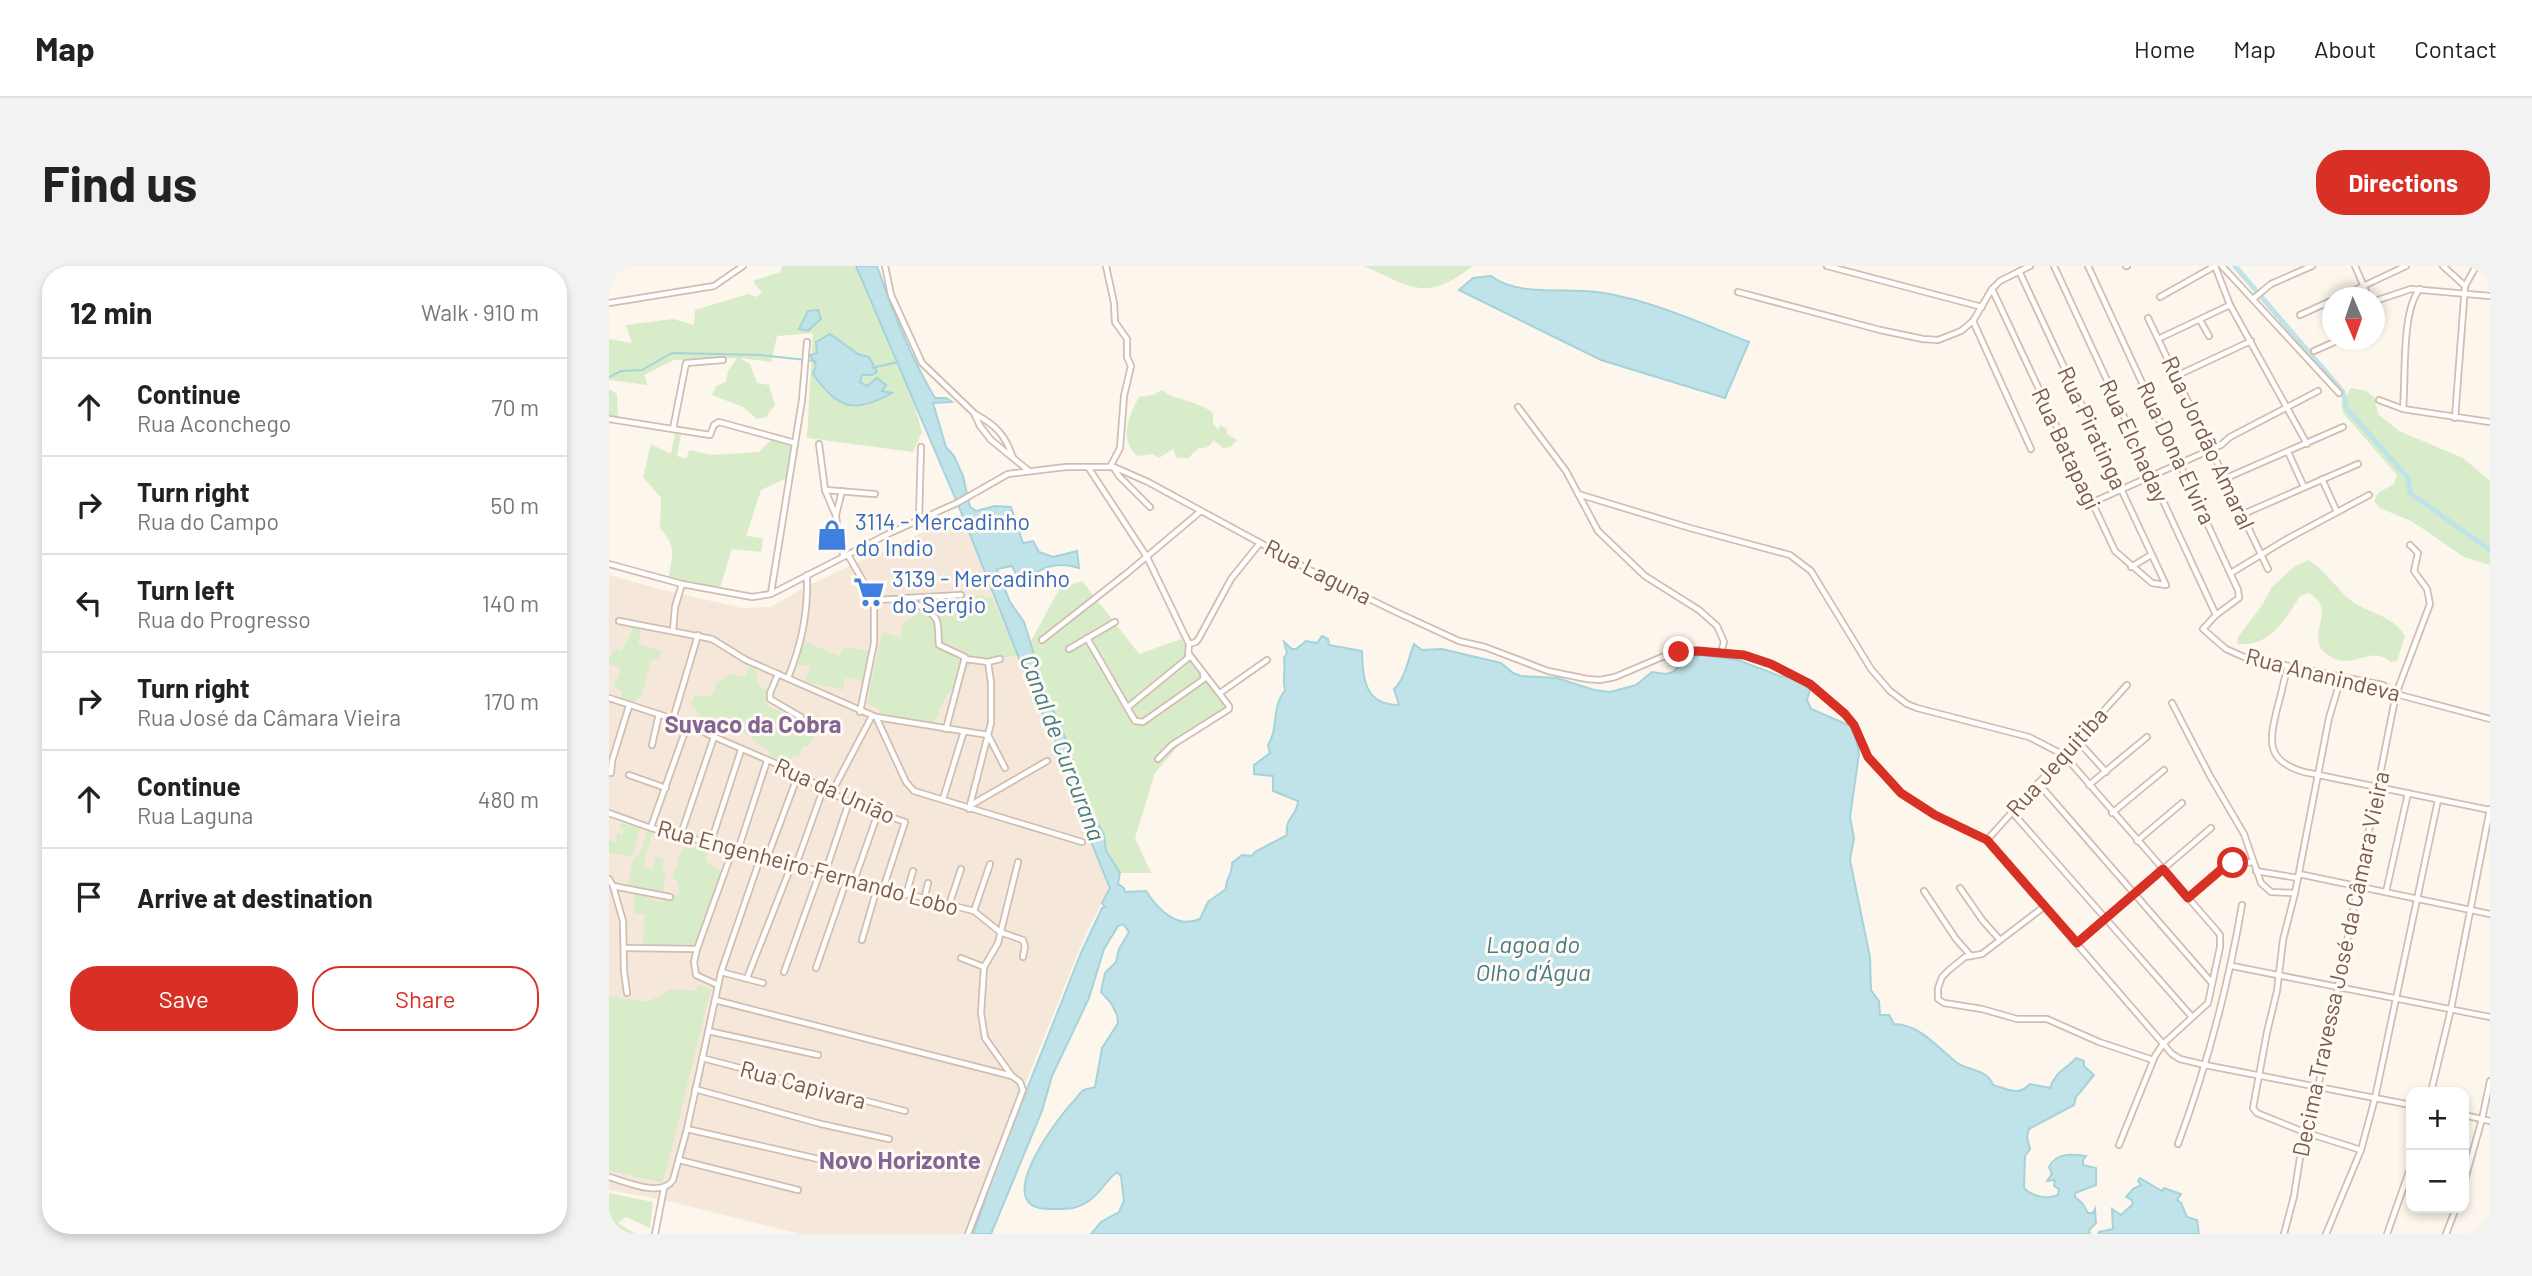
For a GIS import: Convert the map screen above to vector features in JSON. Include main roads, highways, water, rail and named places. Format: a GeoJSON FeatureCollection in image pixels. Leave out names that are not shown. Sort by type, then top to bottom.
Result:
{"type":"FeatureCollection","features":[{"type":"Feature","properties":{"kind":"water","name":"Lagoa do Olho d'Água"},"geometry":{"type":"Polygon","coordinates":[[[856,266],[877,266],[903,334],[926,382],[935,398],[946,398],[952,402],[933,403],[946,447],[954,456],[963,476],[970,507],[976,511],[995,506],[1011,507],[1023,543],[1033,541],[1039,552],[1053,557],[1077,551],[1079,568],[1055,565],[1035,573],[1021,583],[1012,566],[997,569],[1010,602],[1024,622],[1046,694],[1068,744],[1092,813],[1104,835],[1106,851],[1120,873],[1118,884],[1125,892],[1146,891],[1162,911],[1176,920],[1184,922],[1200,919],[1208,902],[1226,889],[1232,863],[1242,855],[1252,856],[1287,835],[1288,824],[1298,801],[1273,791],[1273,776],[1254,774],[1254,765],[1270,753],[1268,745],[1278,704],[1285,690],[1284,658],[1287,653],[1284,642],[1296,649],[1306,641],[1317,643],[1322,636],[1328,639],[1329,645],[1362,651],[1365,680],[1372,695],[1387,704],[1399,705],[1394,689],[1404,675],[1414,644],[1422,650],[1442,649],[1501,663],[1521,676],[1557,678],[1594,690],[1610,692],[1636,685],[1652,672],[1673,672],[1686,659],[1701,655],[1738,660],[1780,676],[1798,679],[1810,690],[1807,700],[1811,709],[1851,726],[1855,732],[1859,754],[1850,817],[1854,838],[1850,860],[1870,957],[1871,990],[1879,1001],[1880,1015],[1889,1015],[1894,1024],[1920,1032],[1956,1062],[1986,1076],[1993,1085],[2008,1090],[2021,1090],[2030,1084],[2050,1088],[2058,1074],[2076,1058],[2084,1061],[2084,1066],[2094,1075],[2076,1097],[2074,1105],[2029,1129],[2027,1137],[2030,1149],[2025,1156],[2024,1188],[2040,1196],[2058,1195],[2059,1189],[2054,1186],[2055,1180],[2047,1181],[2052,1174],[2049,1167],[2052,1162],[2065,1155],[2086,1156],[2083,1165],[2096,1168],[2096,1185],[2075,1193],[2075,1197],[2088,1213],[2093,1213],[2095,1209],[2096,1223],[2089,1230],[2090,1234],[1091,1234],[1101,1222],[1119,1212],[1124,1201],[1121,1176],[1117,1172],[1092,1199],[1070,1208],[1033,1206],[1025,1196],[1026,1181],[1032,1163],[1064,1112],[1081,1092],[1095,1087],[1102,1048],[1118,1023],[1111,1003],[1101,992],[1105,973],[1116,962],[1119,949],[1129,932],[1123,924],[1118,926],[1104,949],[1089,998],[1052,1076],[1042,1111],[991,1234],[973,1234],[999,1160],[1081,953],[1102,908],[1105,907],[1102,903],[1110,888],[1080,815],[1067,768],[1028,681],[962,514],[856,266]]]}},
{"type":"Feature","properties":{"kind":"water"},"geometry":{"type":"Polygon","coordinates":[[[1491,276],[1524,289],[1605,293],[1647,303],[1749,342],[1725,398],[1601,360],[1459,290],[1473,278],[1491,276]]]}},
{"type":"Feature","properties":{"kind":"water"},"geometry":{"type":"Polygon","coordinates":[[[818,310],[821,319],[808,331],[799,329],[808,311],[818,310]]]}},
{"type":"Feature","properties":{"kind":"water"},"geometry":{"type":"Polygon","coordinates":[[[830,334],[858,354],[869,357],[877,372],[862,375],[860,382],[867,386],[877,378],[886,385],[882,391],[892,393],[856,406],[839,401],[830,394],[813,374],[816,365],[810,355],[817,353],[816,342],[830,334]]]}},
{"type":"Feature","properties":{"kind":"water"},"geometry":{"type":"Polygon","coordinates":[[[2140,1178],[2162,1191],[2164,1188],[2181,1194],[2177,1200],[2187,1217],[2197,1220],[2199,1234],[2098,1234],[2113,1229],[2112,1209],[2121,1215],[2133,1204],[2132,1200],[2126,1197],[2141,1185],[2138,1181],[2140,1178]]]}},
{"type":"Feature","properties":{"kind":"waterway"},"geometry":{"type":"LineString","coordinates":[[2235,266],[2343,392],[2347,409],[2408,478],[2410,493],[2490,550]]}},
{"type":"Feature","properties":{"kind":"waterway"},"geometry":{"type":"LineString","coordinates":[[609,377],[621,371],[642,370],[672,353],[760,355],[815,361]]}},
{"type":"Feature","properties":{"kind":"waterway"},"geometry":{"type":"LineString","coordinates":[[872,368],[898,362]]}},
{"type":"Feature","properties":{"kind":"place","name":"3114 - Mercadinho do Indio"},"geometry":{"type":"Point","coordinates":[832,535]}},
{"type":"Feature","properties":{"kind":"place","name":"3139 - Mercadinho do Sergio"},"geometry":{"type":"Point","coordinates":[869,592]}},
{"type":"Feature","properties":{"kind":"district","name":"Suvaco da Cobra"},"geometry":{"type":"Point","coordinates":[753,725]}},
{"type":"Feature","properties":{"kind":"district","name":"Novo Horizonte"},"geometry":{"type":"Point","coordinates":[900,1161]}},
{"type":"Feature","properties":{"kind":"water label","name":"Canal de Curcurana"},"geometry":{"type":"Point","coordinates":[1062,748]}}]}
